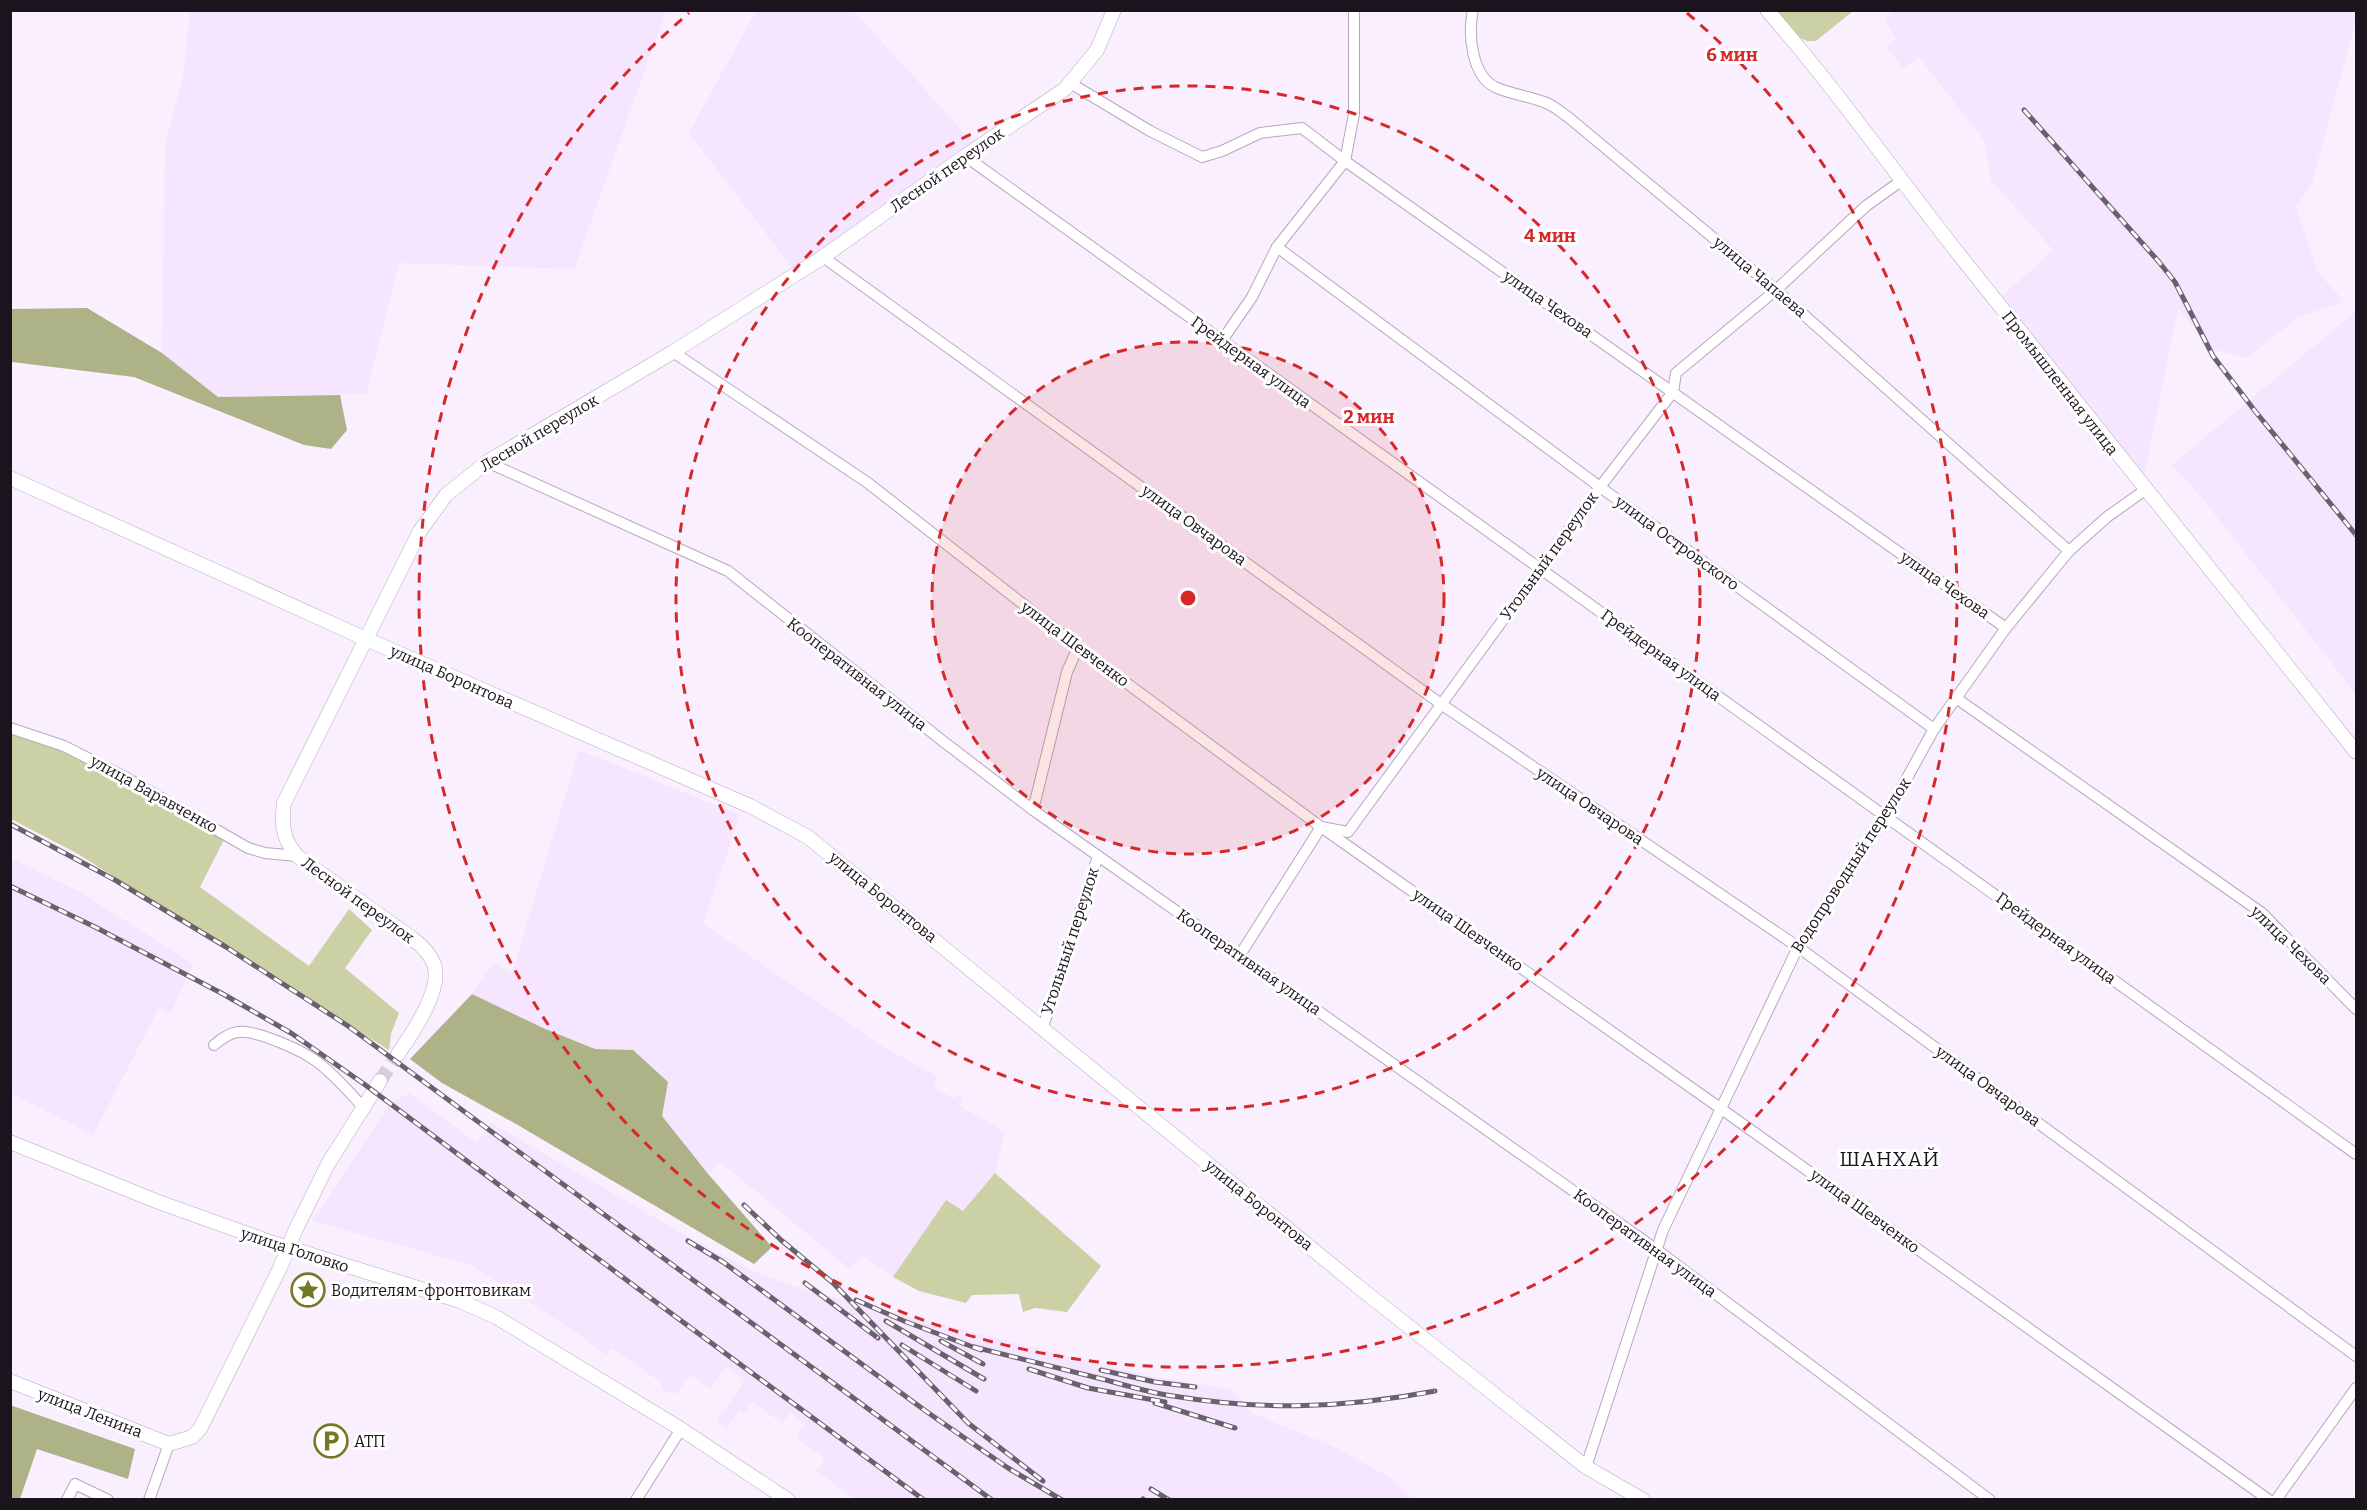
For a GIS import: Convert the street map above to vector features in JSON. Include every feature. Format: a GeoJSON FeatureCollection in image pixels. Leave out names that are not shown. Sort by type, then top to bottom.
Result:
{"type":"FeatureCollection","features":[{"type":"Feature","properties":{"kind":"street","name":"Лесной переулок"},"geometry":{"type":"LineString","coordinates":[[398,1054],[434,992],[436,979],[434,965],[426,950],[413,939],[297,856],[289,847],[283,832],[284,804],[420,531],[446,495],[487,462],[673,352],[823,257],[965,156],[1065,89],[1098,50],[1114,10]]}},
{"type":"Feature","properties":{"kind":"street"},"geometry":{"type":"LineString","coordinates":[[1221,342],[1252,297],[1277,247],[1345,161],[1354,114],[1354,10]]}},
{"type":"Feature","properties":{"kind":"street","name":"улица Чапаева"},"geometry":{"type":"LineString","coordinates":[[1473,10],[1470,23],[1473,53],[1481,73],[1493,86],[1547,103],[1568,117],[1776,290],[2069,551]]}},
{"type":"Feature","properties":{"kind":"street","name":"Промышленная улица"},"geometry":{"type":"LineString","coordinates":[[1767,10],[1807,56],[1901,181],[2356,752]]}},
{"type":"Feature","properties":{"kind":"street","name":"улица Чехова"},"geometry":{"type":"LineString","coordinates":[[1070,83],[1150,131],[1202,158],[1260,133],[1302,128],[1345,161],[2006,628]]}},
{"type":"Feature","properties":{"kind":"street","name":"Грейдерная улица"},"geometry":{"type":"LineString","coordinates":[[965,156],[1221,342],[2356,1154]]}},
{"type":"Feature","properties":{"kind":"street","name":"Угольный переулок"},"geometry":{"type":"LineString","coordinates":[[1321,827],[1348,832],[1600,487],[1673,392],[1676,373],[1776,290],[1866,206],[1901,181]]}},
{"type":"Feature","properties":{"kind":"street","name":"улица Островского"},"geometry":{"type":"LineString","coordinates":[[1277,247],[1600,487],[1934,729]]}},
{"type":"Feature","properties":{"kind":"street","name":"улица Овчарова"},"geometry":{"type":"LineString","coordinates":[[823,257],[1441,704],[1797,947],[2356,1356]]}},
{"type":"Feature","properties":{"kind":"street","name":"улица Шевченко"},"geometry":{"type":"LineString","coordinates":[[673,352],[868,483],[1078,647],[1321,827],[1720,1108],[2269,1500]]}},
{"type":"Feature","properties":{"kind":"street","name":"Кооперативная улица"},"geometry":{"type":"LineString","coordinates":[[487,462],[728,571],[1033,810],[1657,1250],[1990,1500]]}},
{"type":"Feature","properties":{"kind":"street","name":"улица Боронтова"},"geometry":{"type":"LineString","coordinates":[[10,478],[366,639],[750,806],[808,837],[1352,1282],[1586,1467],[1643,1500]]}},
{"type":"Feature","properties":{"kind":"street","name":"Водопроводный переулок"},"geometry":{"type":"LineString","coordinates":[[1586,1467],[1663,1230],[1797,947],[1886,816],[1934,729],[2006,628],[2069,551],[2108,517],[2145,490]]}},
{"type":"Feature","properties":{"kind":"street"},"geometry":{"type":"LineString","coordinates":[[1033,810],[1067,672],[1078,647]]}},
{"type":"Feature","properties":{"kind":"street","name":"улица Чехова"},"geometry":{"type":"LineString","coordinates":[[1956,698],[2262,913],[2356,1009]]}},
{"type":"Feature","properties":{"kind":"street","name":"улица Варавченко"},"geometry":{"type":"LineString","coordinates":[[10,728],[64,746],[134,782],[248,848],[265,853],[297,856]]}},
{"type":"Feature","properties":{"kind":"street"},"geometry":{"type":"LineString","coordinates":[[1240,955],[1321,827]]}},
{"type":"Feature","properties":{"kind":"street","name":"Угольный переулок"},"geometry":{"type":"LineString","coordinates":[[1042,1027],[1098,856]]}},
{"type":"Feature","properties":{"kind":"street"},"geometry":{"type":"LineString","coordinates":[[214,1045],[222,1038],[238,1032],[256,1034],[297,1051],[316,1061],[363,1107]]}},
{"type":"Feature","properties":{"kind":"street"},"geometry":{"type":"LineString","coordinates":[[149,1500],[169,1444],[192,1437],[200,1429],[328,1164],[380,1081]]}},
{"type":"Feature","properties":{"kind":"street","name":"улица Головко"},"geometry":{"type":"LineString","coordinates":[[10,1142],[156,1201],[288,1249],[460,1301],[496,1317],[681,1429],[788,1500]]}},
{"type":"Feature","properties":{"kind":"street","name":"улица Ленина"},"geometry":{"type":"LineString","coordinates":[[10,1381],[169,1444]]}},
{"type":"Feature","properties":{"kind":"street"},"geometry":{"type":"LineString","coordinates":[[2276,1500],[2356,1388]]}},
{"type":"Feature","properties":{"kind":"street"},"geometry":{"type":"LineString","coordinates":[[636,1500],[681,1429]]}},
{"type":"Feature","properties":{"kind":"street"},"geometry":{"type":"LineString","coordinates":[[68,1500],[75,1484],[108,1500]]}},
{"type":"Feature","properties":{"kind":"shaded area"},"geometry":{"type":"Polygon","coordinates":[[[1895,10],[2356,11],[2356,20],[2312,183],[2296,207],[2318,273],[2345,302],[2298,317],[2247,358],[2212,349],[2178,309],[2142,486],[1996,302],[2053,250],[1991,180],[1985,142],[1919,57],[1903,68],[1886,46],[1896,39],[1885,19],[1895,10]]]}},
{"type":"Feature","properties":{"kind":"shaded area"},"geometry":{"type":"Polygon","coordinates":[[[190,11],[666,11],[574,269],[399,263],[366,394],[218,397],[162,353],[165,144],[183,78],[190,11]]]}},
{"type":"Feature","properties":{"kind":"shaded area"},"geometry":{"type":"Polygon","coordinates":[[[756,11],[854,11],[978,148],[797,274],[689,133],[756,11]]]}},
{"type":"Feature","properties":{"kind":"shaded area"},"geometry":{"type":"Polygon","coordinates":[[[2356,311],[2356,694],[2202,498],[2172,465],[2356,311]]]}},
{"type":"Feature","properties":{"kind":"shaded area"},"geometry":{"type":"Polygon","coordinates":[[[579,750],[740,815],[703,924],[885,1048],[937,1076],[934,1088],[955,1099],[957,1095],[964,1098],[960,1106],[1005,1132],[995,1173],[963,1211],[946,1200],[893,1277],[863,1256],[850,1269],[720,1162],[709,1174],[662,1116],[633,1051],[595,1049],[543,1028],[472,994],[493,963],[512,973],[579,750]]]}},
{"type":"Feature","properties":{"kind":"shaded area"},"geometry":{"type":"Polygon","coordinates":[[[10,858],[82,893],[193,964],[170,1014],[159,1008],[93,1135],[11,1093],[10,858]]]}},
{"type":"Feature","properties":{"kind":"shaded area"},"geometry":{"type":"Polygon","coordinates":[[[409,1093],[477,1143],[491,1123],[706,1247],[761,1275],[808,1291],[1153,1377],[1231,1389],[1252,1413],[1332,1446],[1391,1478],[1412,1499],[855,1499],[816,1471],[825,1458],[796,1438],[805,1424],[790,1413],[782,1423],[752,1402],[744,1414],[739,1411],[726,1429],[717,1421],[745,1380],[726,1367],[710,1389],[690,1375],[676,1394],[661,1389],[662,1383],[612,1348],[606,1355],[580,1335],[471,1265],[313,1221],[390,1104],[409,1093]]]}},
{"type":"Feature","properties":{"kind":"green space"},"geometry":{"type":"Polygon","coordinates":[[[1775,11],[1853,11],[1816,41],[1807,41],[1797,36],[1775,11]]]}},
{"type":"Feature","properties":{"kind":"green space"},"geometry":{"type":"Polygon","coordinates":[[[87,308],[162,353],[218,397],[340,395],[347,430],[331,449],[304,445],[134,377],[12,362],[11,366],[11,309],[87,308]]]}},
{"type":"Feature","properties":{"kind":"green space"},"geometry":{"type":"Polygon","coordinates":[[[10,728],[64,746],[227,834],[200,887],[309,966],[349,909],[372,930],[345,968],[399,1013],[391,1034],[389,1050],[78,854],[11,819],[10,728]]]}},
{"type":"Feature","properties":{"kind":"green space"},"geometry":{"type":"Polygon","coordinates":[[[472,994],[543,1028],[595,1049],[633,1050],[668,1082],[662,1116],[709,1175],[772,1247],[754,1264],[442,1083],[410,1059],[472,994]]]}},
{"type":"Feature","properties":{"kind":"green space"},"geometry":{"type":"Polygon","coordinates":[[[995,1173],[1101,1266],[1067,1312],[1035,1308],[1023,1312],[1019,1294],[972,1295],[966,1303],[919,1291],[893,1277],[946,1200],[963,1211],[995,1173]]]}},
{"type":"Feature","properties":{"kind":"green space"},"geometry":{"type":"Polygon","coordinates":[[[10,1405],[135,1449],[128,1479],[37,1449],[20,1499],[11,1499],[10,1405]]]}},
{"type":"Feature","properties":{"kind":"tunnel"},"geometry":{"type":"LineString","coordinates":[[380,1081],[398,1054]]}},
{"type":"Feature","properties":{"kind":"railway"},"geometry":{"type":"LineString","coordinates":[[2024,110],[2175,282],[2213,356],[2356,535]]}},
{"type":"Feature","properties":{"kind":"railway"},"geometry":{"type":"LineString","coordinates":[[10,824],[115,880],[226,947],[348,1026],[992,1500]]}},
{"type":"Feature","properties":{"kind":"railway"},"geometry":{"type":"LineString","coordinates":[[10,886],[95,927],[223,994],[291,1033],[364,1084],[924,1500]]}},
{"type":"Feature","properties":{"kind":"railway"},"geometry":{"type":"LineString","coordinates":[[744,1205],[781,1240],[833,1283],[968,1423],[1043,1481]]}},
{"type":"Feature","properties":{"kind":"railway"},"geometry":{"type":"LineString","coordinates":[[688,1241],[723,1262],[927,1412],[1008,1468],[1062,1500]]}},
{"type":"Feature","properties":{"kind":"railway"},"geometry":{"type":"LineString","coordinates":[[805,1283],[878,1338]]}},
{"type":"Feature","properties":{"kind":"railway"},"geometry":{"type":"LineString","coordinates":[[856,1300],[981,1350]]}},
{"type":"Feature","properties":{"kind":"railway"},"geometry":{"type":"LineString","coordinates":[[886,1321],[984,1379]]}},
{"type":"Feature","properties":{"kind":"railway"},"geometry":{"type":"LineString","coordinates":[[941,1341],[983,1364]]}},
{"type":"Feature","properties":{"kind":"railway"},"geometry":{"type":"LineString","coordinates":[[902,1345],[976,1391]]}},
{"type":"Feature","properties":{"kind":"railway"},"geometry":{"type":"LineString","coordinates":[[974,1347],[1156,1393],[1206,1401],[1272,1405],[1337,1404],[1435,1391]]}},
{"type":"Feature","properties":{"kind":"railway"},"geometry":{"type":"LineString","coordinates":[[1029,1369],[1088,1388],[1165,1402]]}},
{"type":"Feature","properties":{"kind":"railway"},"geometry":{"type":"LineString","coordinates":[[1101,1370],[1155,1382],[1195,1387]]}},
{"type":"Feature","properties":{"kind":"railway"},"geometry":{"type":"LineString","coordinates":[[1155,1403],[1235,1428]]}},
{"type":"Feature","properties":{"kind":"railway"},"geometry":{"type":"LineString","coordinates":[[1151,1489],[1169,1500]]}},
{"type":"Feature","properties":{"kind":"place","name":"Водителям-фронтовикам"},"geometry":{"type":"Point","coordinates":[308,1290]}},
{"type":"Feature","properties":{"kind":"place","name":"АТП"},"geometry":{"type":"Point","coordinates":[331,1441]}},
{"type":"Feature","properties":{"kind":"district","name":"ШАНХАЙ"},"geometry":{"type":"Point","coordinates":[1890,1159]}}]}
